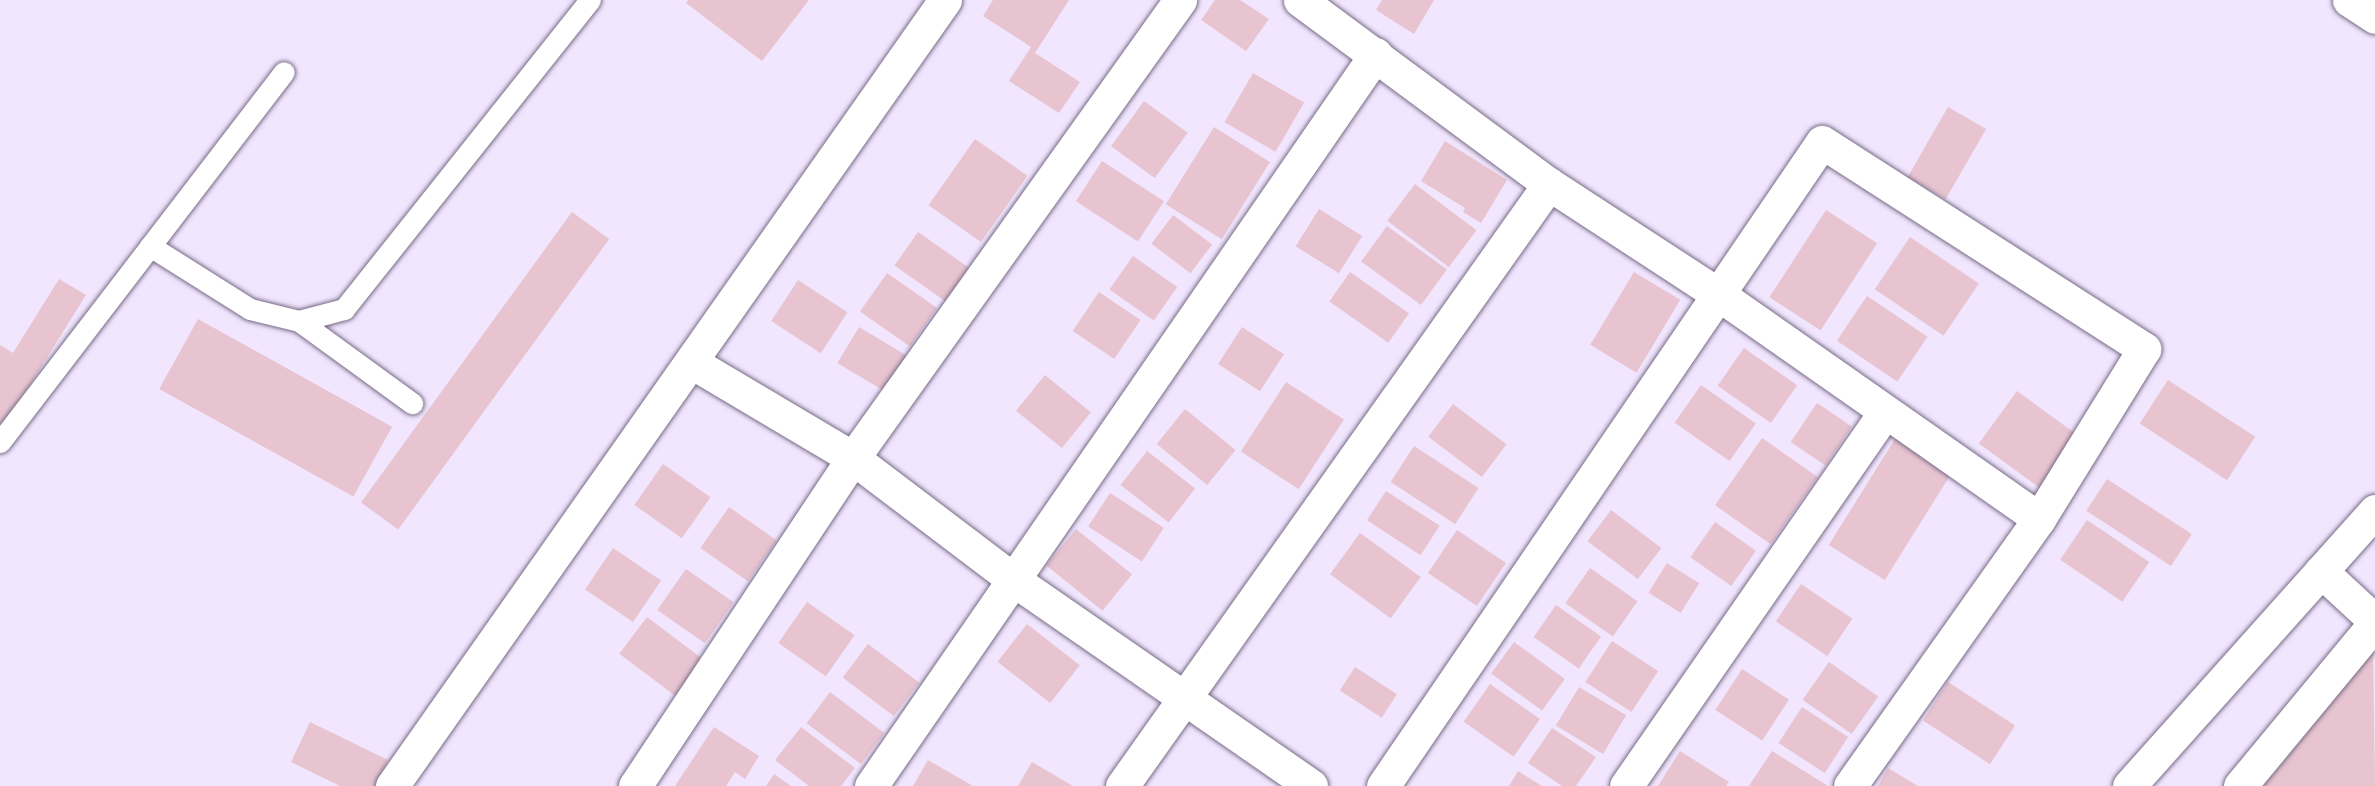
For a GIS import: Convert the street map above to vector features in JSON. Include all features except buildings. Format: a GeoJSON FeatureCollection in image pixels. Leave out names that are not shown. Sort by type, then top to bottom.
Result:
{"type":"FeatureCollection","features":[{"type":"Feature","properties":{"kind":"street"},"geometry":{"type":"LineString","coordinates":[[392,786],[693,363],[945,0]]}},
{"type":"Feature","properties":{"kind":"street"},"geometry":{"type":"LineString","coordinates":[[634,786],[853,458],[1180,0]]}},
{"type":"Feature","properties":{"kind":"street"},"geometry":{"type":"LineString","coordinates":[[1300,0],[1549,184],[1718,294],[1884,413],[2039,519]]}},
{"type":"Feature","properties":{"kind":"street"},"geometry":{"type":"LineString","coordinates":[[2349,0],[2375,17]]}},
{"type":"Feature","properties":{"kind":"street"},"geometry":{"type":"LineString","coordinates":[[871,786],[1011,578],[1376,54]]}},
{"type":"Feature","properties":{"kind":"street"},"geometry":{"type":"LineString","coordinates":[[1383,786],[1822,142],[2144,349],[2039,519],[1850,786]]}},
{"type":"Feature","properties":{"kind":"street"},"geometry":{"type":"LineString","coordinates":[[1122,786],[1549,184]]}},
{"type":"Feature","properties":{"kind":"street"},"geometry":{"type":"LineString","coordinates":[[693,363],[853,458],[1011,578],[1311,786]]}},
{"type":"Feature","properties":{"kind":"street"},"geometry":{"type":"LineString","coordinates":[[1626,786],[1884,413]]}},
{"type":"Feature","properties":{"kind":"street"},"geometry":{"type":"LineString","coordinates":[[2146,780],[2321,571],[2375,511]]}},
{"type":"Feature","properties":{"kind":"street"},"geometry":{"type":"LineString","coordinates":[[2240,786],[2375,622],[2321,571]]}},
{"type":"Feature","properties":{"kind":"lane"},"geometry":{"type":"LineString","coordinates":[[299,321],[344,309],[590,0]]}},
{"type":"Feature","properties":{"kind":"lane"},"geometry":{"type":"LineString","coordinates":[[0,442],[284,72]]}},
{"type":"Feature","properties":{"kind":"lane"},"geometry":{"type":"LineString","coordinates":[[150,246],[250,309],[299,321],[412,402]]}}]}
